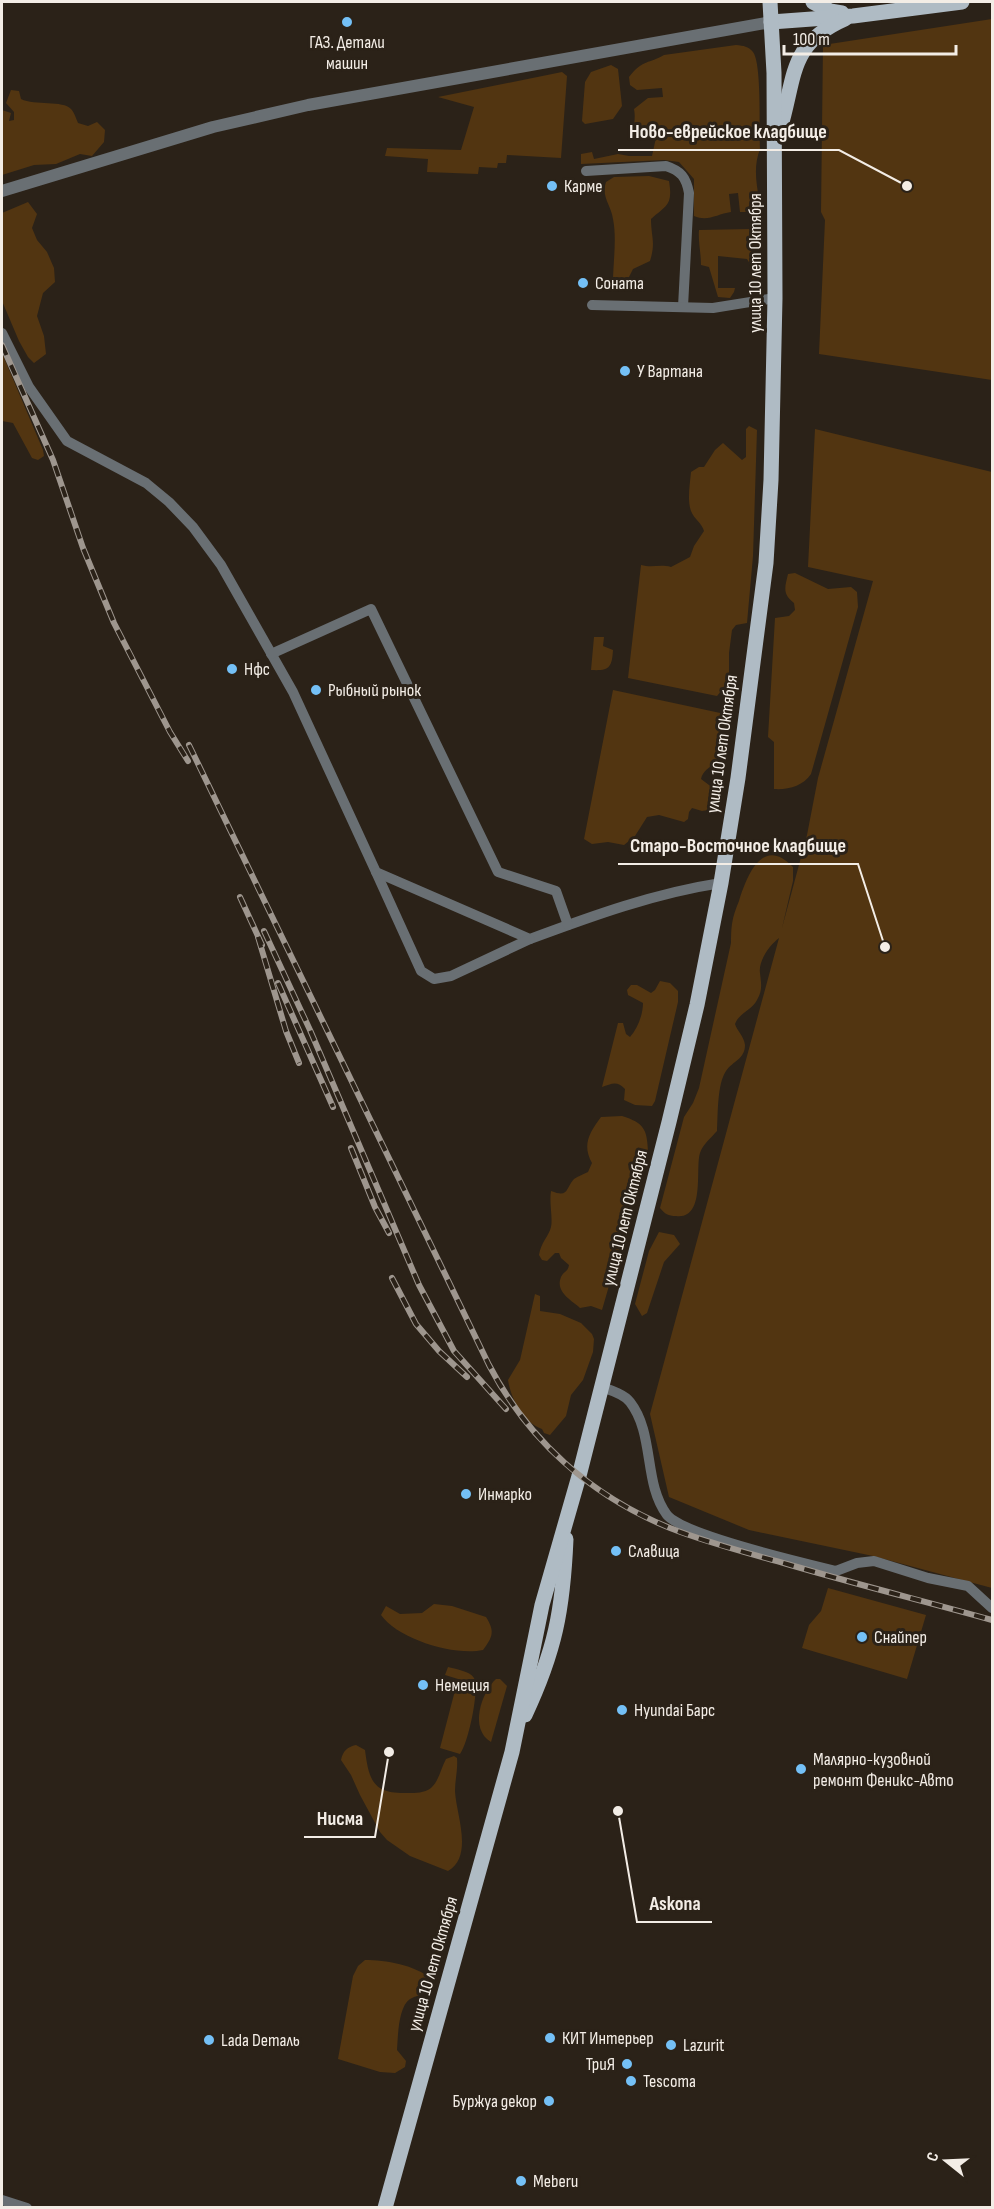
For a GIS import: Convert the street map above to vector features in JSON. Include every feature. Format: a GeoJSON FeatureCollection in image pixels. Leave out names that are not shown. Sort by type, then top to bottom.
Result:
{"type":"FeatureCollection","features":[{"type":"Feature","properties":{"kind":"main road","name":"улица 10 лет Октября"},"geometry":{"type":"LineString","coordinates":[[385,2208],[517,1732],[539,1684],[554,1641],[564,1589],[569,1510],[669,1122],[697,1005],[721,883],[738,778],[766,563],[774,417],[776,298],[775,146],[770,2]]}},
{"type":"Feature","properties":{"kind":"main road"},"geometry":{"type":"LineString","coordinates":[[813,2],[830,11],[853,16]]}},
{"type":"Feature","properties":{"kind":"main road"},"geometry":{"type":"LineString","coordinates":[[771,22],[853,16],[962,2]]}},
{"type":"Feature","properties":{"kind":"main road"},"geometry":{"type":"LineString","coordinates":[[775,146],[792,78],[802,53],[818,34],[853,16]]}},
{"type":"Feature","properties":{"kind":"street"},"geometry":{"type":"LineString","coordinates":[[2,191],[213,127],[308,105],[771,22]]}},
{"type":"Feature","properties":{"kind":"street"},"geometry":{"type":"LineString","coordinates":[[586,171],[666,166],[678,170],[686,178],[689,193],[683,307]]}},
{"type":"Feature","properties":{"kind":"street"},"geometry":{"type":"LineString","coordinates":[[592,305],[713,308],[776,298]]}},
{"type":"Feature","properties":{"kind":"street"},"geometry":{"type":"LineString","coordinates":[[2,333],[29,387],[67,441],[146,483],[169,502],[193,527],[221,564],[293,692],[421,971],[434,979],[451,976],[530,939],[568,925],[682,889],[721,883]]}},
{"type":"Feature","properties":{"kind":"street"},"geometry":{"type":"LineString","coordinates":[[272,654],[371,609],[498,872],[556,891],[568,925]]}},
{"type":"Feature","properties":{"kind":"street"},"geometry":{"type":"LineString","coordinates":[[376,872],[530,939]]}},
{"type":"Feature","properties":{"kind":"street"},"geometry":{"type":"LineString","coordinates":[[601,1387],[629,1401],[642,1428],[656,1489],[668,1516],[677,1523],[758,1551],[836,1571],[865,1561],[874,1561],[928,1578],[961,1583],[968,1586],[993,1608]]}},
{"type":"Feature","properties":{"kind":"street"},"geometry":{"type":"LineString","coordinates":[[2,2200],[27,2208]]}},
{"type":"Feature","properties":{"kind":"shaded area"},"geometry":{"type":"Polygon","coordinates":[[[992,19],[992,380],[819,354],[825,220],[821,212],[823,45],[992,19]]]}},
{"type":"Feature","properties":{"kind":"shaded area"},"geometry":{"type":"Polygon","coordinates":[[[736,45],[746,47],[753,52],[758,70],[760,149],[756,180],[762,233],[756,256],[756,285],[749,293],[747,290],[753,275],[747,259],[718,256],[718,288],[735,288],[730,298],[718,297],[709,267],[701,265],[699,230],[752,229],[750,212],[740,212],[738,193],[729,194],[731,212],[699,218],[694,216],[694,179],[679,162],[664,160],[581,164],[581,154],[592,152],[594,159],[618,154],[652,156],[657,133],[634,135],[634,109],[648,98],[663,97],[662,88],[637,90],[630,85],[629,77],[642,65],[664,55],[736,45]]]}},
{"type":"Feature","properties":{"kind":"shaded area"},"geometry":{"type":"Polygon","coordinates":[[[611,65],[618,69],[622,106],[613,119],[585,124],[582,121],[585,82],[591,72],[611,65]]]}},
{"type":"Feature","properties":{"kind":"shaded area"},"geometry":{"type":"Polygon","coordinates":[[[562,72],[567,76],[561,158],[507,155],[506,163],[498,163],[497,168],[479,167],[478,174],[427,172],[428,159],[385,156],[387,148],[461,150],[474,107],[438,97],[562,72]]]}},
{"type":"Feature","properties":{"kind":"shaded area"},"geometry":{"type":"Polygon","coordinates":[[[11,90],[19,91],[21,99],[27,101],[67,106],[78,123],[88,126],[97,122],[105,130],[104,142],[92,156],[80,154],[56,164],[34,165],[2,175],[2,110],[11,113],[9,121],[14,120],[14,112],[6,103],[11,90]]]}},
{"type":"Feature","properties":{"kind":"shaded area"},"geometry":{"type":"Polygon","coordinates":[[[649,176],[669,181],[668,204],[651,219],[653,244],[650,261],[633,269],[624,287],[615,289],[613,283],[614,227],[612,214],[605,197],[606,182],[614,177],[649,176]]]}},
{"type":"Feature","properties":{"kind":"shaded area"},"geometry":{"type":"Polygon","coordinates":[[[28,202],[37,214],[32,228],[54,268],[55,282],[43,293],[37,316],[44,336],[46,354],[34,363],[19,341],[2,301],[2,213],[28,202]]]}},
{"type":"Feature","properties":{"kind":"shaded area"},"geometry":{"type":"Polygon","coordinates":[[[2,353],[43,450],[44,456],[38,460],[32,458],[13,423],[2,421],[2,353]]]}},
{"type":"Feature","properties":{"kind":"shaded area"},"geometry":{"type":"Polygon","coordinates":[[[749,426],[757,430],[753,556],[747,623],[736,625],[732,630],[727,684],[717,696],[628,678],[641,565],[671,567],[690,557],[704,531],[690,507],[691,472],[704,467],[715,450],[723,443],[742,460],[746,457],[746,429],[749,426]]]}},
{"type":"Feature","properties":{"kind":"shaded area"},"geometry":{"type":"Polygon","coordinates":[[[815,429],[992,472],[992,1588],[873,1556],[749,1530],[669,1497],[650,1414],[779,938],[769,948],[761,963],[759,996],[735,1024],[744,1042],[744,1050],[741,1057],[723,1077],[718,1100],[717,1131],[700,1153],[697,1192],[692,1210],[685,1215],[669,1215],[660,1208],[684,1117],[699,1088],[731,943],[734,915],[752,870],[765,857],[773,855],[782,858],[793,867],[793,881],[782,928],[807,835],[818,778],[873,581],[808,567],[815,429]]]}},
{"type":"Feature","properties":{"kind":"shaded area"},"geometry":{"type":"Polygon","coordinates":[[[795,573],[828,589],[851,587],[857,592],[858,607],[811,774],[804,782],[795,786],[774,789],[774,742],[768,737],[775,618],[789,616],[795,610],[794,603],[785,590],[788,574],[795,573]]]}},
{"type":"Feature","properties":{"kind":"shaded area"},"geometry":{"type":"Polygon","coordinates":[[[594,637],[604,637],[603,646],[613,650],[612,661],[606,669],[591,670],[594,637]]]}},
{"type":"Feature","properties":{"kind":"shaded area"},"geometry":{"type":"Polygon","coordinates":[[[613,690],[725,714],[726,739],[720,757],[705,771],[701,779],[713,788],[713,799],[708,810],[692,808],[688,819],[684,822],[659,815],[647,817],[635,836],[624,845],[608,842],[592,844],[584,839],[613,690]]]}},
{"type":"Feature","properties":{"kind":"shaded area"},"geometry":{"type":"Polygon","coordinates":[[[660,981],[670,983],[678,991],[678,1002],[655,1101],[652,1106],[635,1105],[624,1100],[625,1089],[619,1084],[602,1087],[618,1023],[623,1023],[626,1034],[630,1037],[641,1016],[643,1003],[628,995],[627,990],[631,985],[637,985],[651,993],[660,981]]]}},
{"type":"Feature","properties":{"kind":"shaded area"},"geometry":{"type":"Polygon","coordinates":[[[622,1116],[635,1121],[643,1128],[647,1137],[648,1151],[602,1310],[591,1306],[580,1308],[565,1295],[560,1287],[561,1277],[569,1265],[559,1253],[555,1253],[547,1261],[542,1260],[539,1255],[551,1227],[551,1191],[564,1193],[574,1179],[588,1172],[592,1163],[587,1145],[588,1139],[601,1117],[622,1116]]]}},
{"type":"Feature","properties":{"kind":"shaded area"},"geometry":{"type":"Polygon","coordinates":[[[659,1232],[674,1235],[680,1244],[664,1262],[647,1313],[642,1316],[635,1304],[649,1251],[659,1232]]]}},
{"type":"Feature","properties":{"kind":"shaded area"},"geometry":{"type":"Polygon","coordinates":[[[535,1294],[540,1296],[540,1311],[560,1314],[581,1323],[594,1339],[593,1352],[583,1380],[571,1395],[566,1416],[550,1435],[529,1421],[519,1409],[508,1380],[520,1360],[535,1294]]]}},
{"type":"Feature","properties":{"kind":"shaded area","name":"Снайпер"},"geometry":{"type":"Polygon","coordinates":[[[828,1588],[926,1615],[907,1679],[802,1648],[809,1625],[821,1611],[828,1588]]]}},
{"type":"Feature","properties":{"kind":"shaded area"},"geometry":{"type":"Polygon","coordinates":[[[434,1604],[452,1606],[486,1617],[492,1634],[483,1650],[457,1650],[427,1644],[400,1631],[381,1615],[386,1606],[400,1614],[422,1613],[434,1604]]]}},
{"type":"Feature","properties":{"kind":"shaded area"},"geometry":{"type":"Polygon","coordinates":[[[448,1667],[469,1674],[474,1678],[475,1684],[472,1716],[460,1754],[440,1748],[458,1679],[445,1675],[448,1667]]]}},
{"type":"Feature","properties":{"kind":"shaded area"},"geometry":{"type":"Polygon","coordinates":[[[496,1679],[500,1679],[507,1686],[491,1742],[480,1729],[479,1720],[482,1702],[496,1679]]]}},
{"type":"Feature","properties":{"kind":"shaded area"},"geometry":{"type":"Polygon","coordinates":[[[356,1745],[365,1750],[371,1778],[375,1784],[397,1793],[417,1793],[428,1790],[436,1782],[446,1759],[454,1756],[457,1758],[455,1791],[462,1845],[456,1864],[448,1871],[410,1856],[387,1840],[380,1832],[341,1760],[346,1750],[356,1745]]]}},
{"type":"Feature","properties":{"kind":"shaded area"},"geometry":{"type":"Polygon","coordinates":[[[365,1960],[400,1964],[417,1970],[431,1979],[428,1992],[410,1999],[403,2009],[399,2023],[397,2050],[406,2061],[405,2067],[395,2073],[380,2072],[338,2059],[353,1976],[358,1966],[365,1960]]]}},
{"type":"Feature","properties":{"kind":"railway"},"geometry":{"type":"LineString","coordinates":[[2,345],[53,460],[83,548],[114,623],[170,732],[188,761]]}},
{"type":"Feature","properties":{"kind":"railway"},"geometry":{"type":"LineString","coordinates":[[189,745],[489,1365],[523,1418],[543,1441],[564,1463],[614,1500],[670,1528],[743,1552],[992,1620]]}},
{"type":"Feature","properties":{"kind":"railway"},"geometry":{"type":"LineString","coordinates":[[240,897],[262,945]]}},
{"type":"Feature","properties":{"kind":"railway"},"geometry":{"type":"LineString","coordinates":[[264,931],[310,1030],[419,1285],[454,1351],[506,1409]]}},
{"type":"Feature","properties":{"kind":"railway"},"geometry":{"type":"LineString","coordinates":[[258,937],[286,1031],[299,1063]]}},
{"type":"Feature","properties":{"kind":"railway"},"geometry":{"type":"LineString","coordinates":[[278,983],[333,1107]]}},
{"type":"Feature","properties":{"kind":"railway"},"geometry":{"type":"LineString","coordinates":[[351,1148],[375,1207],[389,1233]]}},
{"type":"Feature","properties":{"kind":"railway"},"geometry":{"type":"LineString","coordinates":[[392,1278],[416,1324],[439,1351],[467,1377]]}},
{"type":"Feature","properties":{"kind":"place","name":"ГАЗ. Детали машин"},"geometry":{"type":"Point","coordinates":[347,22]}},
{"type":"Feature","properties":{"kind":"place","name":"Карме"},"geometry":{"type":"Point","coordinates":[552,186]}},
{"type":"Feature","properties":{"kind":"place","name":"Ново-еврейское кладбище"},"geometry":{"type":"Point","coordinates":[907,186]}},
{"type":"Feature","properties":{"kind":"place","name":"Соната"},"geometry":{"type":"Point","coordinates":[583,283]}},
{"type":"Feature","properties":{"kind":"place","name":"У Вартана"},"geometry":{"type":"Point","coordinates":[625,371]}},
{"type":"Feature","properties":{"kind":"place","name":"Нфс"},"geometry":{"type":"Point","coordinates":[232,669]}},
{"type":"Feature","properties":{"kind":"place","name":"Рыбный рынок"},"geometry":{"type":"Point","coordinates":[316,690]}},
{"type":"Feature","properties":{"kind":"place","name":"Старо-Восточное кладбище"},"geometry":{"type":"Point","coordinates":[885,947]}},
{"type":"Feature","properties":{"kind":"place","name":"Инмарко"},"geometry":{"type":"Point","coordinates":[466,1494]}},
{"type":"Feature","properties":{"kind":"place","name":"Славица"},"geometry":{"type":"Point","coordinates":[616,1551]}},
{"type":"Feature","properties":{"kind":"place","name":"Снайпер"},"geometry":{"type":"Point","coordinates":[862,1637]}},
{"type":"Feature","properties":{"kind":"place","name":"Немеция"},"geometry":{"type":"Point","coordinates":[423,1685]}},
{"type":"Feature","properties":{"kind":"place","name":"Hyundai Барс"},"geometry":{"type":"Point","coordinates":[622,1710]}},
{"type":"Feature","properties":{"kind":"place","name":"Нисма"},"geometry":{"type":"Point","coordinates":[389,1752]}},
{"type":"Feature","properties":{"kind":"place","name":"Малярно-кузовной ремонт Феникс-Авто"},"geometry":{"type":"Point","coordinates":[801,1769]}},
{"type":"Feature","properties":{"kind":"place","name":"Askona"},"geometry":{"type":"Point","coordinates":[618,1811]}},
{"type":"Feature","properties":{"kind":"place","name":"КИТ Интерьер"},"geometry":{"type":"Point","coordinates":[550,2038]}},
{"type":"Feature","properties":{"kind":"place","name":"Lada Dеталь"},"geometry":{"type":"Point","coordinates":[209,2040]}},
{"type":"Feature","properties":{"kind":"place","name":"Lazurit"},"geometry":{"type":"Point","coordinates":[671,2045]}},
{"type":"Feature","properties":{"kind":"place","name":"ТриЯ"},"geometry":{"type":"Point","coordinates":[627,2064]}},
{"type":"Feature","properties":{"kind":"place","name":"Tescoma"},"geometry":{"type":"Point","coordinates":[631,2081]}},
{"type":"Feature","properties":{"kind":"place","name":"Буржуа декор"},"geometry":{"type":"Point","coordinates":[549,2101]}},
{"type":"Feature","properties":{"kind":"place","name":"Meberu"},"geometry":{"type":"Point","coordinates":[521,2181]}}]}
